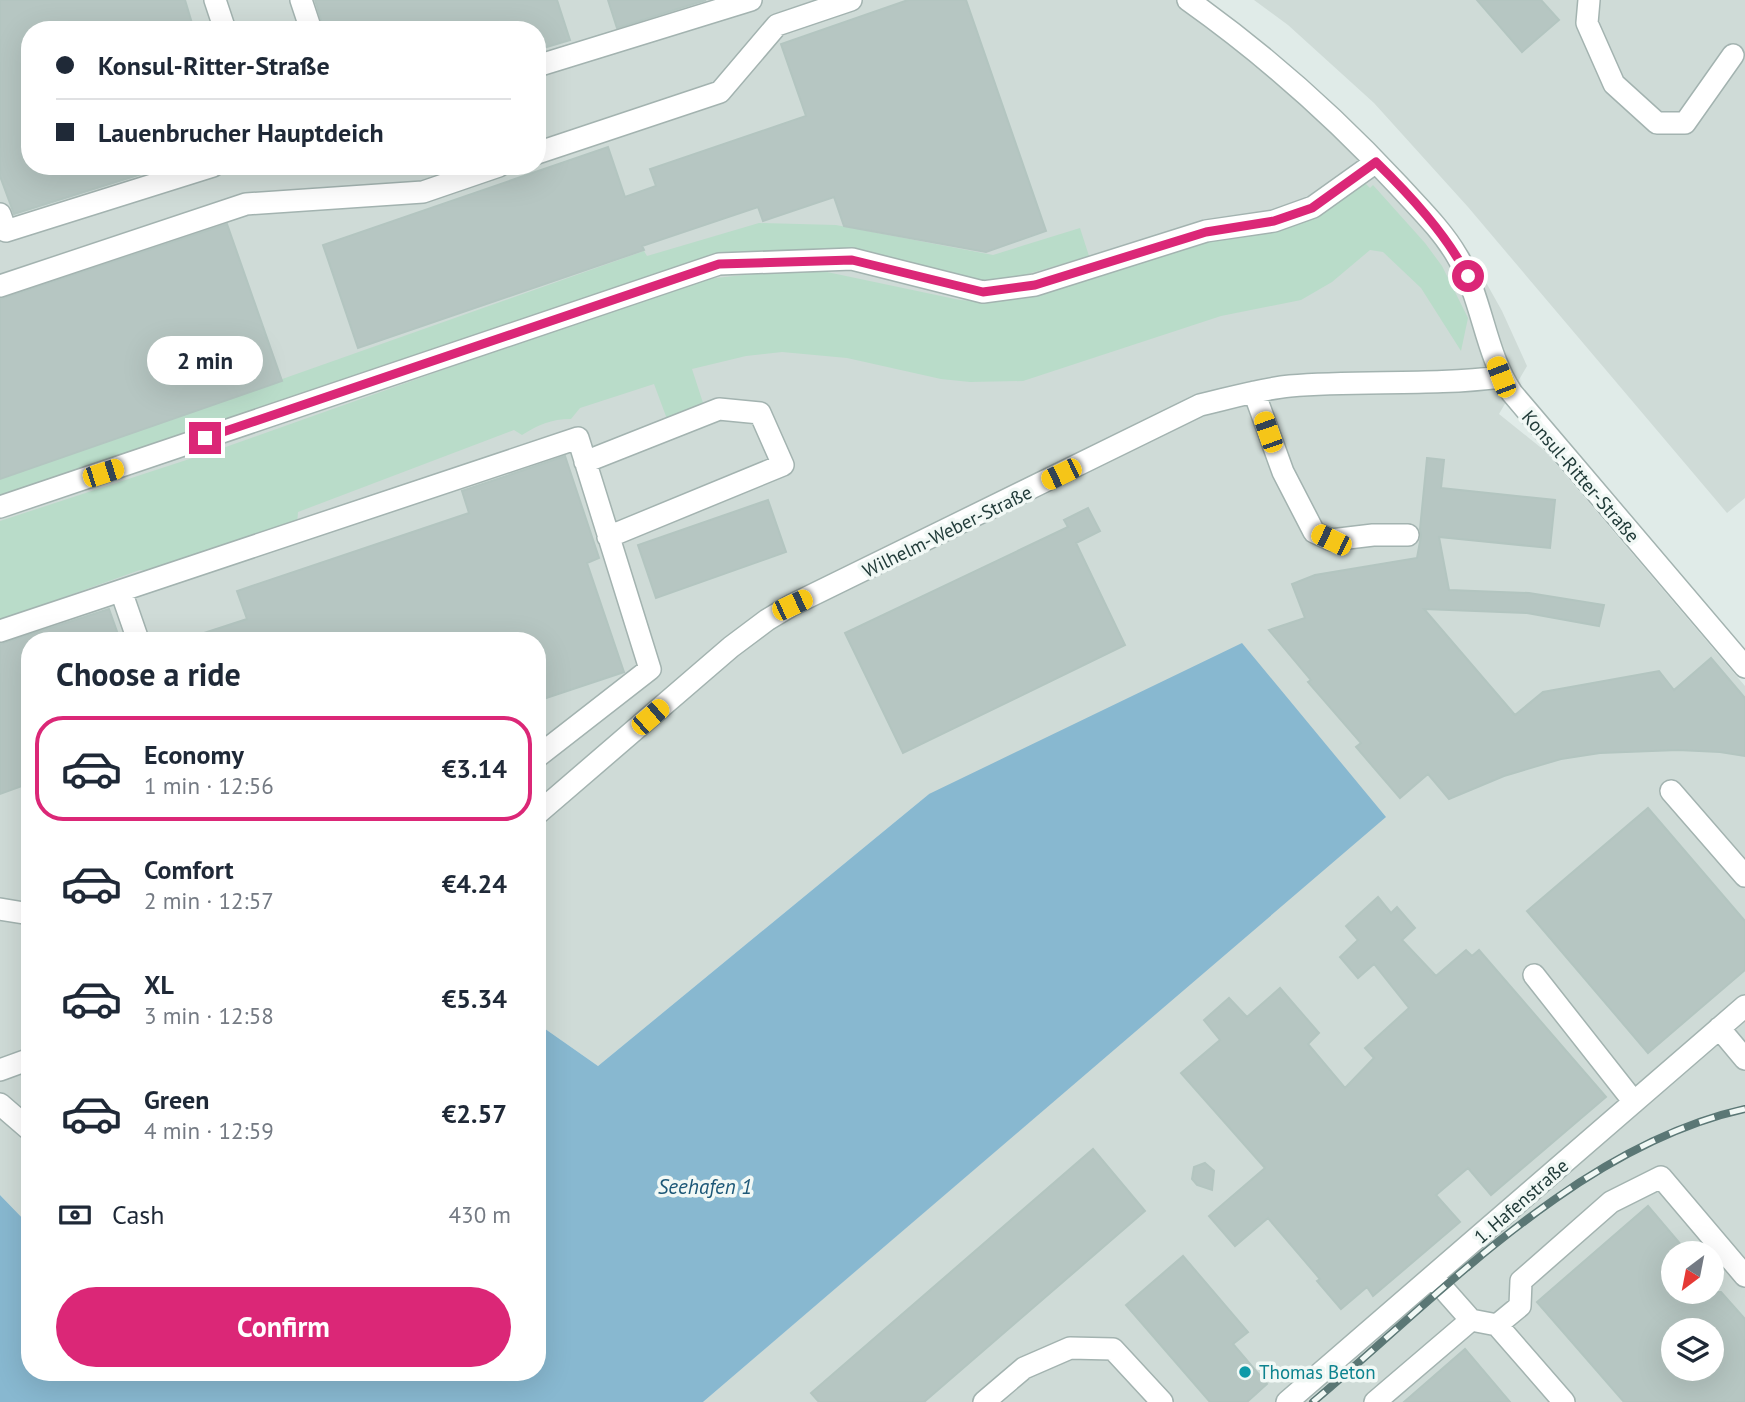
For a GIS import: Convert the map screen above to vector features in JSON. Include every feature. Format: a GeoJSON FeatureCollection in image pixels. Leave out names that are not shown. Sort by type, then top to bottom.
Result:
{"type":"FeatureCollection","features":[{"type":"Feature","properties":{"kind":"street"},"geometry":{"type":"LineString","coordinates":[[215,0],[222,21]]}},
{"type":"Feature","properties":{"kind":"street"},"geometry":{"type":"LineString","coordinates":[[301,0],[308,21]]}},
{"type":"Feature","properties":{"kind":"street"},"geometry":{"type":"LineString","coordinates":[[546,63],[751,0]]}},
{"type":"Feature","properties":{"kind":"street"},"geometry":{"type":"LineString","coordinates":[[546,150],[720,92],[777,25],[851,0]]}},
{"type":"Feature","properties":{"kind":"street","name":"Konsul-Ritter-Straße"},"geometry":{"type":"LineString","coordinates":[[1188,0],[1270,64],[1345,131],[1432,222],[1456,253],[1468,276],[1479,305],[1488,344],[1501,377],[1525,411],[1745,667]]}},
{"type":"Feature","properties":{"kind":"street"},"geometry":{"type":"LineString","coordinates":[[1589,0],[1587,23],[1614,84],[1657,123],[1685,123],[1733,55]]}},
{"type":"Feature","properties":{"kind":"street"},"geometry":{"type":"LineString","coordinates":[[0,508],[719,264],[852,260],[983,292],[1035,285],[1206,232],[1274,221],[1312,208],[1376,162]]}},
{"type":"Feature","properties":{"kind":"street"},"geometry":{"type":"LineString","coordinates":[[0,214],[6,231],[184,175]]}},
{"type":"Feature","properties":{"kind":"street"},"geometry":{"type":"LineString","coordinates":[[0,286],[246,204],[424,191],[472,175]]}},
{"type":"Feature","properties":{"kind":"street","name":"Wilhelm-Weber-Straße"},"geometry":{"type":"LineString","coordinates":[[546,806],[721,656],[767,620],[792,605],[1200,405],[1254,391],[1290,387],[1358,383],[1458,383],[1501,377]]}},
{"type":"Feature","properties":{"kind":"street"},"geometry":{"type":"LineString","coordinates":[[1254,391],[1283,472],[1314,532],[1331,540],[1408,535]]}},
{"type":"Feature","properties":{"kind":"street"},"geometry":{"type":"LineString","coordinates":[[585,462],[719,409],[760,413],[783,465],[608,537]]}},
{"type":"Feature","properties":{"kind":"street"},"geometry":{"type":"LineString","coordinates":[[0,631],[578,438],[650,669],[546,750]]}},
{"type":"Feature","properties":{"kind":"street"},"geometry":{"type":"LineString","coordinates":[[121,591],[135,632]]}},
{"type":"Feature","properties":{"kind":"street"},"geometry":{"type":"LineString","coordinates":[[1671,790],[1745,876]]}},
{"type":"Feature","properties":{"kind":"street"},"geometry":{"type":"LineString","coordinates":[[0,909],[21,912]]}},
{"type":"Feature","properties":{"kind":"street"},"geometry":{"type":"LineString","coordinates":[[1534,975],[1634,1102]]}},
{"type":"Feature","properties":{"kind":"street","name":"1. Hafenstraße"},"geometry":{"type":"LineString","coordinates":[[1291,1398],[1745,1006]]}},
{"type":"Feature","properties":{"kind":"street"},"geometry":{"type":"LineString","coordinates":[[1719,1028],[1745,1059]]}},
{"type":"Feature","properties":{"kind":"street"},"geometry":{"type":"LineString","coordinates":[[0,1070],[21,1062]]}},
{"type":"Feature","properties":{"kind":"street"},"geometry":{"type":"LineString","coordinates":[[0,1104],[21,1122]]}},
{"type":"Feature","properties":{"kind":"street"},"geometry":{"type":"LineString","coordinates":[[1497,1325],[1520,1306],[1521,1281],[1611,1202],[1661,1177],[1745,1276]]}},
{"type":"Feature","properties":{"kind":"street"},"geometry":{"type":"LineString","coordinates":[[1433,1276],[1471,1320],[1497,1325],[1563,1402]]}},
{"type":"Feature","properties":{"kind":"street"},"geometry":{"type":"LineString","coordinates":[[1375,1402],[1471,1320]]}},
{"type":"Feature","properties":{"kind":"street"},"geometry":{"type":"LineString","coordinates":[[984,1402],[1024,1368],[1070,1348],[1113,1349],[1162,1402]]}},
{"type":"Feature","properties":{"kind":"shaded area"},"geometry":{"type":"Polygon","coordinates":[[[0,0],[1199,0],[1374,148],[1469,252],[1502,311],[1527,366],[1499,414],[1545,451],[1745,686],[1745,1402],[703,1402],[1092,1068],[929,794],[598,1066],[546,1030],[546,632],[21,632],[21,1217],[0,1195],[0,0]]]}},
{"type":"Feature","properties":{"kind":"shaded area"},"geometry":{"type":"Polygon","coordinates":[[[1254,0],[1745,0],[1745,498],[1727,513],[1468,207],[1374,103],[1288,25],[1254,0]]]}},
{"type":"Feature","properties":{"kind":"green space"},"geometry":{"type":"Polygon","coordinates":[[[1365,183],[1370,188],[1373,185],[1442,266],[1468,318],[1461,351],[1421,288],[1383,252],[1370,250],[1332,282],[1301,300],[1221,316],[1023,381],[970,382],[941,379],[847,358],[782,352],[746,356],[692,369],[704,406],[667,419],[654,384],[580,408],[571,419],[545,423],[522,435],[514,430],[298,512],[297,525],[158,573],[140,570],[0,620],[0,521],[220,449],[671,289],[707,279],[788,270],[827,272],[960,300],[990,302],[1025,297],[1184,242],[1304,220],[1342,200],[1365,183]]]}},
{"type":"Feature","properties":{"kind":"green space"},"geometry":{"type":"Polygon","coordinates":[[[759,223],[836,225],[993,255],[1080,228],[1089,256],[990,285],[834,255],[777,251],[727,255],[0,501],[0,479],[644,251],[647,256],[759,223]]]}},
{"type":"Feature","properties":{"kind":"water","name":"Seehafen 1"},"geometry":{"type":"Polygon","coordinates":[[[1242,643],[1386,817],[703,1402],[0,1402],[0,1195],[21,1217],[21,1381],[546,1381],[546,1030],[598,1066],[929,794],[1242,643]]]}},
{"type":"Feature","properties":{"kind":"building"},"geometry":{"type":"Polygon","coordinates":[[[0,0],[185,0],[191,21],[21,21],[21,175],[138,175],[14,214],[0,176],[0,0]]]}},
{"type":"Feature","properties":{"kind":"building"},"geometry":{"type":"Polygon","coordinates":[[[315,0],[557,0],[570,40],[546,47],[546,21],[321,21],[315,0]]]}},
{"type":"Feature","properties":{"kind":"building"},"geometry":{"type":"Polygon","coordinates":[[[608,0],[706,0],[617,28],[608,0]]]}},
{"type":"Feature","properties":{"kind":"building"},"geometry":{"type":"Polygon","coordinates":[[[908,0],[966,0],[1046,231],[986,252],[844,226],[834,197],[763,221],[758,207],[642,246],[644,250],[358,348],[323,245],[527,175],[546,175],[546,168],[608,147],[625,197],[656,186],[650,169],[806,116],[781,44],[908,0]]]}},
{"type":"Feature","properties":{"kind":"building"},"geometry":{"type":"Polygon","coordinates":[[[1477,0],[1541,0],[1559,20],[1522,52],[1477,0]]]}},
{"type":"Feature","properties":{"kind":"building"},"geometry":{"type":"Polygon","coordinates":[[[227,224],[282,381],[0,479],[0,299],[227,224]]]}},
{"type":"Feature","properties":{"kind":"building"},"geometry":{"type":"Polygon","coordinates":[[[565,456],[599,558],[587,563],[624,672],[546,698],[546,632],[207,632],[247,619],[237,591],[469,513],[462,491],[565,456]]]}},
{"type":"Feature","properties":{"kind":"building"},"geometry":{"type":"Polygon","coordinates":[[[1427,458],[1444,460],[1441,488],[1555,500],[1550,548],[1439,537],[1449,590],[1529,593],[1604,605],[1599,626],[1527,613],[1424,609],[1515,715],[1543,692],[1659,671],[1674,690],[1711,658],[1745,698],[1745,756],[1678,750],[1600,753],[1561,759],[1504,776],[1449,799],[1428,774],[1400,798],[1356,747],[1361,743],[1308,682],[1311,680],[1269,630],[1305,618],[1292,584],[1315,575],[1417,558],[1427,458]]]}},
{"type":"Feature","properties":{"kind":"building"},"geometry":{"type":"Polygon","coordinates":[[[768,500],[786,552],[656,598],[638,545],[768,500]]]}},
{"type":"Feature","properties":{"kind":"building"},"geometry":{"type":"Polygon","coordinates":[[[1088,508],[1100,531],[1076,543],[1125,645],[903,753],[845,633],[1068,527],[1064,520],[1088,508]]]}},
{"type":"Feature","properties":{"kind":"building"},"geometry":{"type":"Polygon","coordinates":[[[109,609],[117,632],[37,632],[109,609]]]}},
{"type":"Feature","properties":{"kind":"building"},"geometry":{"type":"Polygon","coordinates":[[[21,637],[21,786],[0,794],[0,644],[21,637]]]}},
{"type":"Feature","properties":{"kind":"building"},"geometry":{"type":"Polygon","coordinates":[[[1648,808],[1745,921],[1745,970],[1648,1053],[1527,911],[1648,808]]]}},
{"type":"Feature","properties":{"kind":"building"},"geometry":{"type":"Polygon","coordinates":[[[1378,897],[1391,913],[1397,907],[1415,928],[1402,940],[1436,976],[1466,950],[1472,956],[1479,950],[1606,1097],[1491,1195],[1468,1168],[1436,1195],[1460,1222],[1373,1296],[1367,1287],[1341,1309],[1317,1281],[1320,1279],[1268,1218],[1235,1246],[1209,1216],[1265,1168],[1181,1073],[1220,1040],[1204,1020],[1229,998],[1247,1017],[1280,988],[1319,1033],[1308,1044],[1345,1088],[1374,1058],[1365,1048],[1409,1008],[1374,964],[1358,978],[1340,957],[1358,940],[1346,926],[1378,897]]]}},
{"type":"Feature","properties":{"kind":"building"},"geometry":{"type":"Polygon","coordinates":[[[1093,1149],[1145,1211],[924,1402],[819,1402],[811,1393],[1093,1149]]]}},
{"type":"Feature","properties":{"kind":"building"},"geometry":{"type":"Polygon","coordinates":[[[1205,1163],[1214,1171],[1212,1190],[1197,1185],[1192,1179],[1194,1167],[1205,1163]]]}},
{"type":"Feature","properties":{"kind":"building"},"geometry":{"type":"Polygon","coordinates":[[[1648,1206],[1678,1241],[1661,1241],[1661,1304],[1724,1304],[1724,1295],[1745,1319],[1745,1402],[1624,1402],[1537,1302],[1648,1206]]]}},
{"type":"Feature","properties":{"kind":"building"},"geometry":{"type":"Polygon","coordinates":[[[1183,1256],[1248,1332],[1233,1344],[1267,1384],[1247,1402],[1210,1402],[1126,1305],[1183,1256]]]}},
{"type":"Feature","properties":{"kind":"building"},"geometry":{"type":"Polygon","coordinates":[[[1465,1349],[1510,1402],[1404,1402],[1465,1349]]]}},
{"type":"Feature","properties":{"kind":"railway"},"geometry":{"type":"LineString","coordinates":[[1313,1402],[1461,1272],[1568,1190],[1625,1155],[1684,1128],[1745,1109]]}},
{"type":"Feature","properties":{"kind":"place","name":"Thomas Beton"},"geometry":{"type":"Point","coordinates":[1245,1372]}},
{"type":"Feature","properties":{"kind":"route"},"geometry":{"type":"LineString","coordinates":[[205,438],[719,264],[852,260],[983,292],[1035,285],[1206,232],[1274,221],[1312,208],[1376,162],[1432,222],[1456,253],[1468,276]]}}]}
